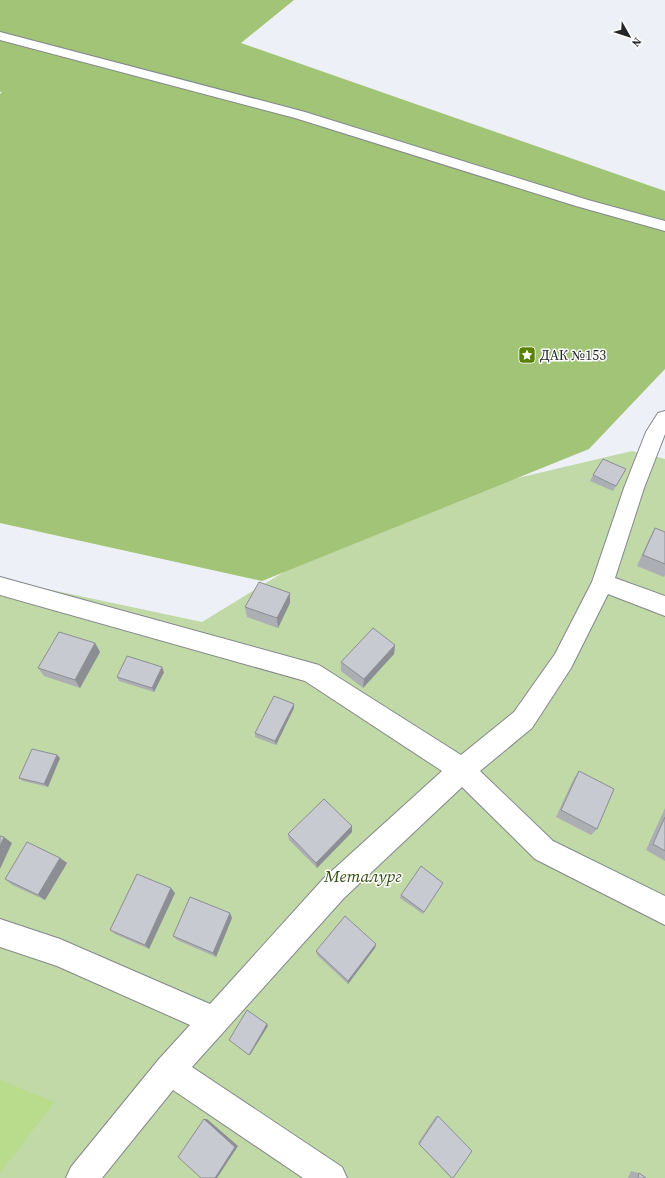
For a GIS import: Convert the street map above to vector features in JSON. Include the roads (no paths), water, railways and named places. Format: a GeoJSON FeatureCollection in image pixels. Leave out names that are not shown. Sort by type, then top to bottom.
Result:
{"type":"FeatureCollection","features":[{"type":"Feature","properties":{"kind":"street"},"geometry":{"type":"LineString","coordinates":[[0,36],[300,115],[582,203],[665,226]]}},
{"type":"Feature","properties":{"kind":"street"},"geometry":{"type":"LineString","coordinates":[[82,1178],[170,1070],[334,888],[462,770],[523,720],[563,661],[603,583],[634,488],[656,432],[665,418]]}},
{"type":"Feature","properties":{"kind":"street"},"geometry":{"type":"LineString","coordinates":[[603,583],[665,606]]}},
{"type":"Feature","properties":{"kind":"street"},"geometry":{"type":"LineString","coordinates":[[0,586],[311,672],[462,770],[544,850],[665,911]]}},
{"type":"Feature","properties":{"kind":"street"},"geometry":{"type":"LineString","coordinates":[[0,933],[60,953],[214,1021]]}},
{"type":"Feature","properties":{"kind":"street"},"geometry":{"type":"LineString","coordinates":[[170,1070],[331,1178]]}},
{"type":"Feature","properties":{"kind":"place","name":"ДАК №153"},"geometry":{"type":"Point","coordinates":[527,355]}},
{"type":"Feature","properties":{"kind":"park label","name":"Металург"},"geometry":{"type":"Point","coordinates":[363,876]}}]}
